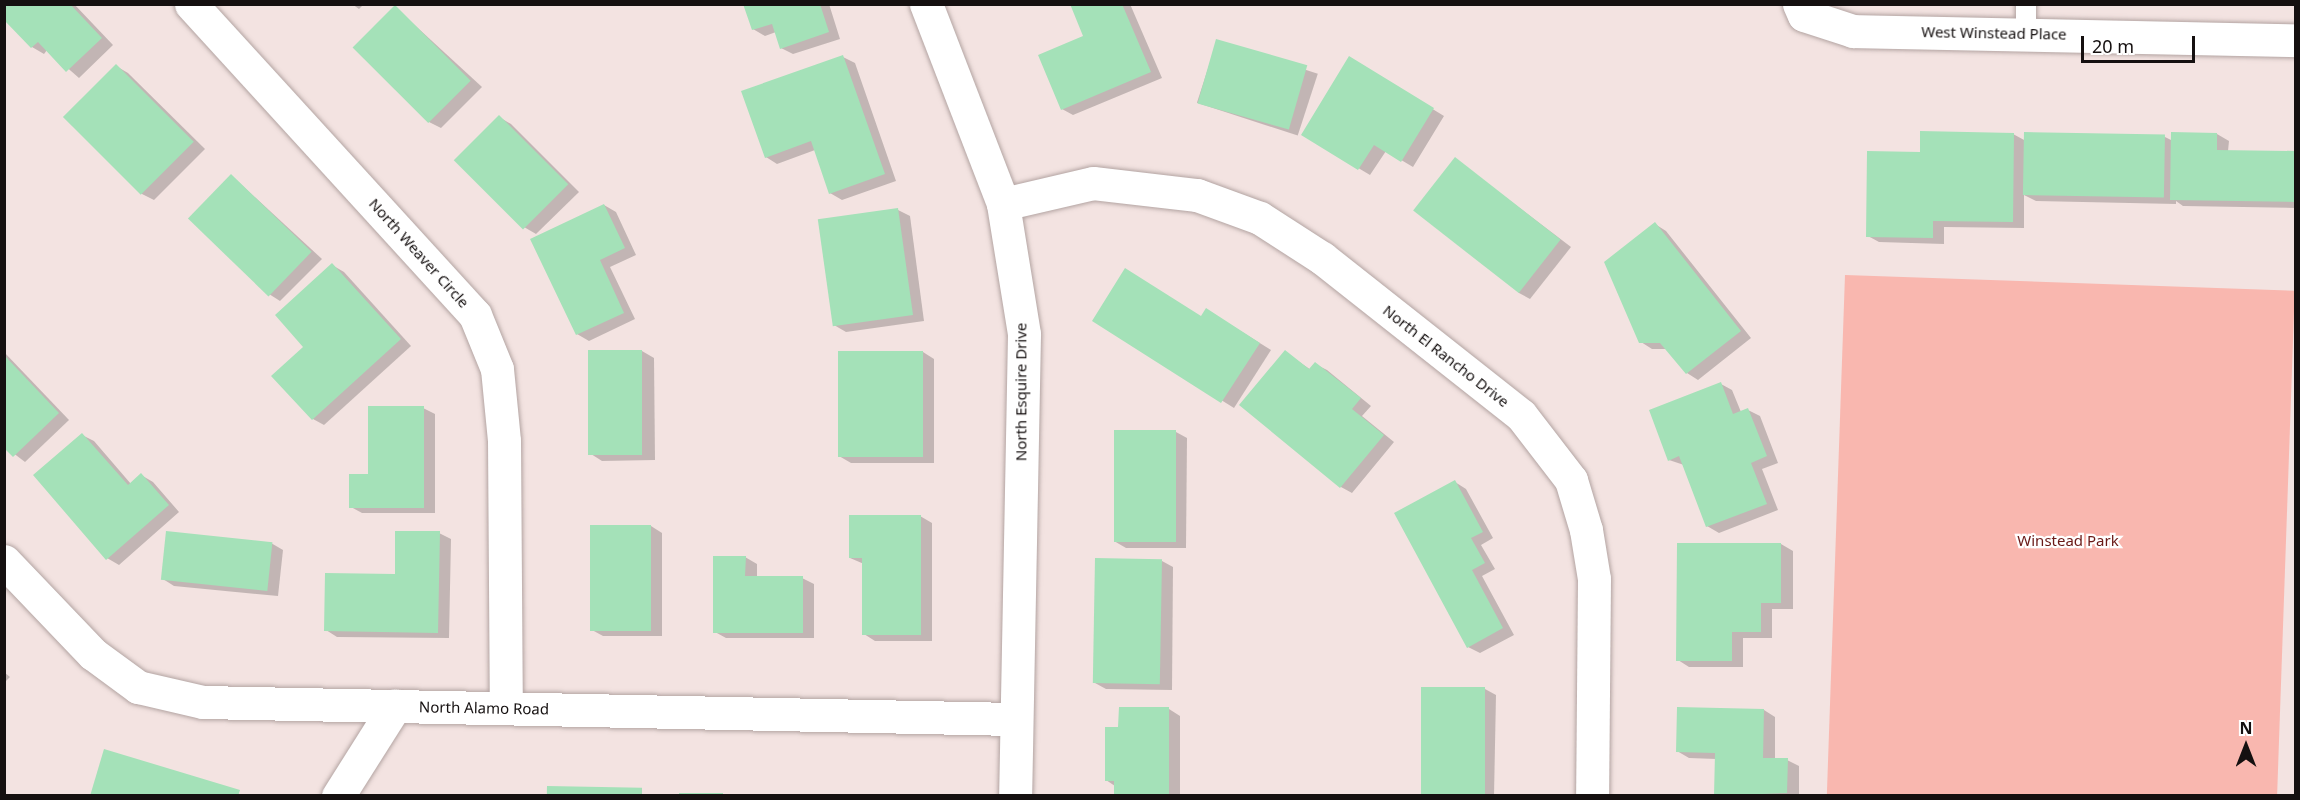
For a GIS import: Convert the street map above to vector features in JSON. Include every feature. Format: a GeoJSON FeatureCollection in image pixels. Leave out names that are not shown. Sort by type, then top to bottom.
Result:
{"type":"FeatureCollection","features":[{"type":"Feature","properties":{"kind":"street","name":"North Weaver Circle"},"geometry":{"type":"LineString","coordinates":[[191,4],[475,315],[497,369],[504,441],[506,708]]}},
{"type":"Feature","properties":{"kind":"street","name":"North Esquire Drive"},"geometry":{"type":"LineString","coordinates":[[926,4],[1003,204],[1024,334],[1015,795]]}},
{"type":"Feature","properties":{"kind":"street","name":"West Winstead Place"},"geometry":{"type":"LineString","coordinates":[[1802,10],[1853,31],[2026,19],[2295,40]]}},
{"type":"Feature","properties":{"kind":"street","name":"North El Rancho Drive"},"geometry":{"type":"LineString","coordinates":[[1003,204],[1093,183],[1197,195],[1260,218],[1322,258],[1521,415],[1571,480],[1586,530],[1594,579],[1592,795]]}},
{"type":"Feature","properties":{"kind":"street","name":"North Alamo Road"},"geometry":{"type":"LineString","coordinates":[[4,561],[93,654],[138,687],[203,702],[1016,719]]}},
{"type":"Feature","properties":{"kind":"street"},"geometry":{"type":"LineString","coordinates":[[338,795],[395,706]]}},
{"type":"Feature","properties":{"kind":"green space","name":"Winstead Park"},"geometry":{"type":"Polygon","coordinates":[[[1845,275],[2295,291],[2277,796],[1827,795],[1845,275]]]}},
{"type":"Feature","properties":{"kind":"building"},"geometry":{"type":"Polygon","coordinates":[[[4,4],[70,4],[102,38],[66,72],[38,42],[31,48],[4,20],[4,4]]]}},
{"type":"Feature","properties":{"kind":"building"},"geometry":{"type":"Polygon","coordinates":[[[743,4],[820,4],[829,32],[780,49],[772,24],[752,30],[743,4]]]}},
{"type":"Feature","properties":{"kind":"building"},"geometry":{"type":"Polygon","coordinates":[[[1070,4],[1122,4],[1151,72],[1061,110],[1038,55],[1083,36],[1070,4]]]}},
{"type":"Feature","properties":{"kind":"building"},"geometry":{"type":"Polygon","coordinates":[[[395,5],[471,81],[428,123],[353,47],[395,5]]]}},
{"type":"Feature","properties":{"kind":"building"},"geometry":{"type":"Polygon","coordinates":[[[1216,39],[1307,65],[1289,130],[1198,103],[1216,39]]]}},
{"type":"Feature","properties":{"kind":"building"},"geometry":{"type":"Polygon","coordinates":[[[843,55],[885,174],[829,194],[811,141],[765,158],[741,91],[843,55]]]}},
{"type":"Feature","properties":{"kind":"building"},"geometry":{"type":"Polygon","coordinates":[[[1349,56],[1434,108],[1401,162],[1374,145],[1358,170],[1301,135],[1349,56]]]}},
{"type":"Feature","properties":{"kind":"building"},"geometry":{"type":"Polygon","coordinates":[[[116,64],[194,142],[141,195],[63,117],[116,64]]]}},
{"type":"Feature","properties":{"kind":"building"},"geometry":{"type":"Polygon","coordinates":[[[499,115],[568,184],[523,230],[454,160],[499,115]]]}},
{"type":"Feature","properties":{"kind":"building"},"geometry":{"type":"Polygon","coordinates":[[[1920,131],[2014,133],[2013,222],[1933,221],[1933,238],[1866,237],[1867,151],[1920,152],[1920,131]]]}},
{"type":"Feature","properties":{"kind":"building"},"geometry":{"type":"Polygon","coordinates":[[[2024,132],[2165,134],[2164,197],[2023,195],[2024,132]]]}},
{"type":"Feature","properties":{"kind":"building"},"geometry":{"type":"Polygon","coordinates":[[[2171,132],[2217,133],[2217,150],[2296,151],[2296,202],[2170,200],[2171,132]]]}},
{"type":"Feature","properties":{"kind":"building"},"geometry":{"type":"Polygon","coordinates":[[[1455,157],[1561,239],[1519,293],[1413,211],[1455,157]]]}},
{"type":"Feature","properties":{"kind":"building"},"geometry":{"type":"Polygon","coordinates":[[[231,174],[312,252],[268,296],[188,219],[231,174]]]}},
{"type":"Feature","properties":{"kind":"building"},"geometry":{"type":"Polygon","coordinates":[[[604,204],[625,248],[600,260],[624,313],[576,335],[530,239],[604,204]]]}},
{"type":"Feature","properties":{"kind":"building"},"geometry":{"type":"Polygon","coordinates":[[[898,208],[913,315],[833,326],[818,219],[898,208]]]}},
{"type":"Feature","properties":{"kind":"building"},"geometry":{"type":"Polygon","coordinates":[[[1655,222],[1741,331],[1686,374],[1660,343],[1639,343],[1604,262],[1655,222]]]}},
{"type":"Feature","properties":{"kind":"building"},"geometry":{"type":"Polygon","coordinates":[[[332,263],[401,339],[312,420],[271,376],[303,347],[275,315],[332,263]]]}},
{"type":"Feature","properties":{"kind":"building"},"geometry":{"type":"Polygon","coordinates":[[[1125,268],[1201,316],[1206,308],[1260,343],[1221,403],[1092,321],[1125,268]]]}},
{"type":"Feature","properties":{"kind":"building"},"geometry":{"type":"Polygon","coordinates":[[[588,350],[642,350],[642,455],[588,455],[588,350]]]}},
{"type":"Feature","properties":{"kind":"building"},"geometry":{"type":"Polygon","coordinates":[[[1285,350],[1309,369],[1315,362],[1361,398],[1352,409],[1384,435],[1340,488],[1239,405],[1285,350]]]}},
{"type":"Feature","properties":{"kind":"building"},"geometry":{"type":"Polygon","coordinates":[[[838,351],[923,351],[923,457],[838,457],[838,351]]]}},
{"type":"Feature","properties":{"kind":"building"},"geometry":{"type":"Polygon","coordinates":[[[4,355],[59,413],[13,457],[4,448],[4,355]]]}},
{"type":"Feature","properties":{"kind":"building"},"geometry":{"type":"Polygon","coordinates":[[[1721,382],[1733,414],[1748,408],[1767,456],[1751,463],[1767,504],[1706,527],[1679,456],[1668,461],[1649,410],[1721,382]]]}},
{"type":"Feature","properties":{"kind":"building"},"geometry":{"type":"Polygon","coordinates":[[[368,406],[424,406],[424,508],[349,508],[349,474],[368,474],[368,406]]]}},
{"type":"Feature","properties":{"kind":"building"},"geometry":{"type":"Polygon","coordinates":[[[1114,430],[1176,430],[1176,542],[1114,542],[1114,430]]]}},
{"type":"Feature","properties":{"kind":"building"},"geometry":{"type":"Polygon","coordinates":[[[82,433],[128,485],[141,473],[169,505],[106,560],[33,475],[82,433]]]}},
{"type":"Feature","properties":{"kind":"building"},"geometry":{"type":"Polygon","coordinates":[[[1455,480],[1483,532],[1471,538],[1485,563],[1472,570],[1503,628],[1467,648],[1394,513],[1455,480]]]}},
{"type":"Feature","properties":{"kind":"building"},"geometry":{"type":"Polygon","coordinates":[[[849,515],[921,515],[921,635],[862,635],[862,558],[849,558],[849,515]]]}},
{"type":"Feature","properties":{"kind":"building"},"geometry":{"type":"Polygon","coordinates":[[[590,525],[651,525],[651,631],[590,631],[590,525]]]}},
{"type":"Feature","properties":{"kind":"building"},"geometry":{"type":"Polygon","coordinates":[[[166,531],[272,542],[267,591],[161,580],[166,531]]]}},
{"type":"Feature","properties":{"kind":"building"},"geometry":{"type":"Polygon","coordinates":[[[395,531],[440,531],[438,633],[324,631],[325,573],[395,574],[395,531]]]}},
{"type":"Feature","properties":{"kind":"building"},"geometry":{"type":"Polygon","coordinates":[[[1677,543],[1781,543],[1781,603],[1761,603],[1761,632],[1732,632],[1732,661],[1676,661],[1677,543]]]}},
{"type":"Feature","properties":{"kind":"building"},"geometry":{"type":"Polygon","coordinates":[[[713,556],[746,556],[745,576],[803,576],[803,633],[713,633],[713,556]]]}},
{"type":"Feature","properties":{"kind":"building"},"geometry":{"type":"Polygon","coordinates":[[[1095,558],[1162,559],[1160,684],[1093,683],[1095,558]]]}},
{"type":"Feature","properties":{"kind":"building"},"geometry":{"type":"Polygon","coordinates":[[[1421,687],[1485,687],[1485,796],[1421,796],[1421,687]]]}},
{"type":"Feature","properties":{"kind":"building"},"geometry":{"type":"Polygon","coordinates":[[[1119,707],[1169,707],[1169,796],[1114,796],[1114,781],[1105,781],[1105,727],[1118,727],[1119,707]]]}},
{"type":"Feature","properties":{"kind":"building"},"geometry":{"type":"Polygon","coordinates":[[[1677,707],[1764,709],[1763,758],[1788,758],[1787,793],[1714,796],[1715,753],[1676,752],[1677,707]]]}},
{"type":"Feature","properties":{"kind":"building"},"geometry":{"type":"Polygon","coordinates":[[[104,749],[240,790],[238,796],[90,796],[104,749]]]}},
{"type":"Feature","properties":{"kind":"building"},"geometry":{"type":"Polygon","coordinates":[[[547,786],[642,788],[642,796],[547,796],[547,786]]]}},
{"type":"Feature","properties":{"kind":"building"},"geometry":{"type":"Polygon","coordinates":[[[679,793],[723,793],[723,796],[679,796],[679,793]]]}}]}
